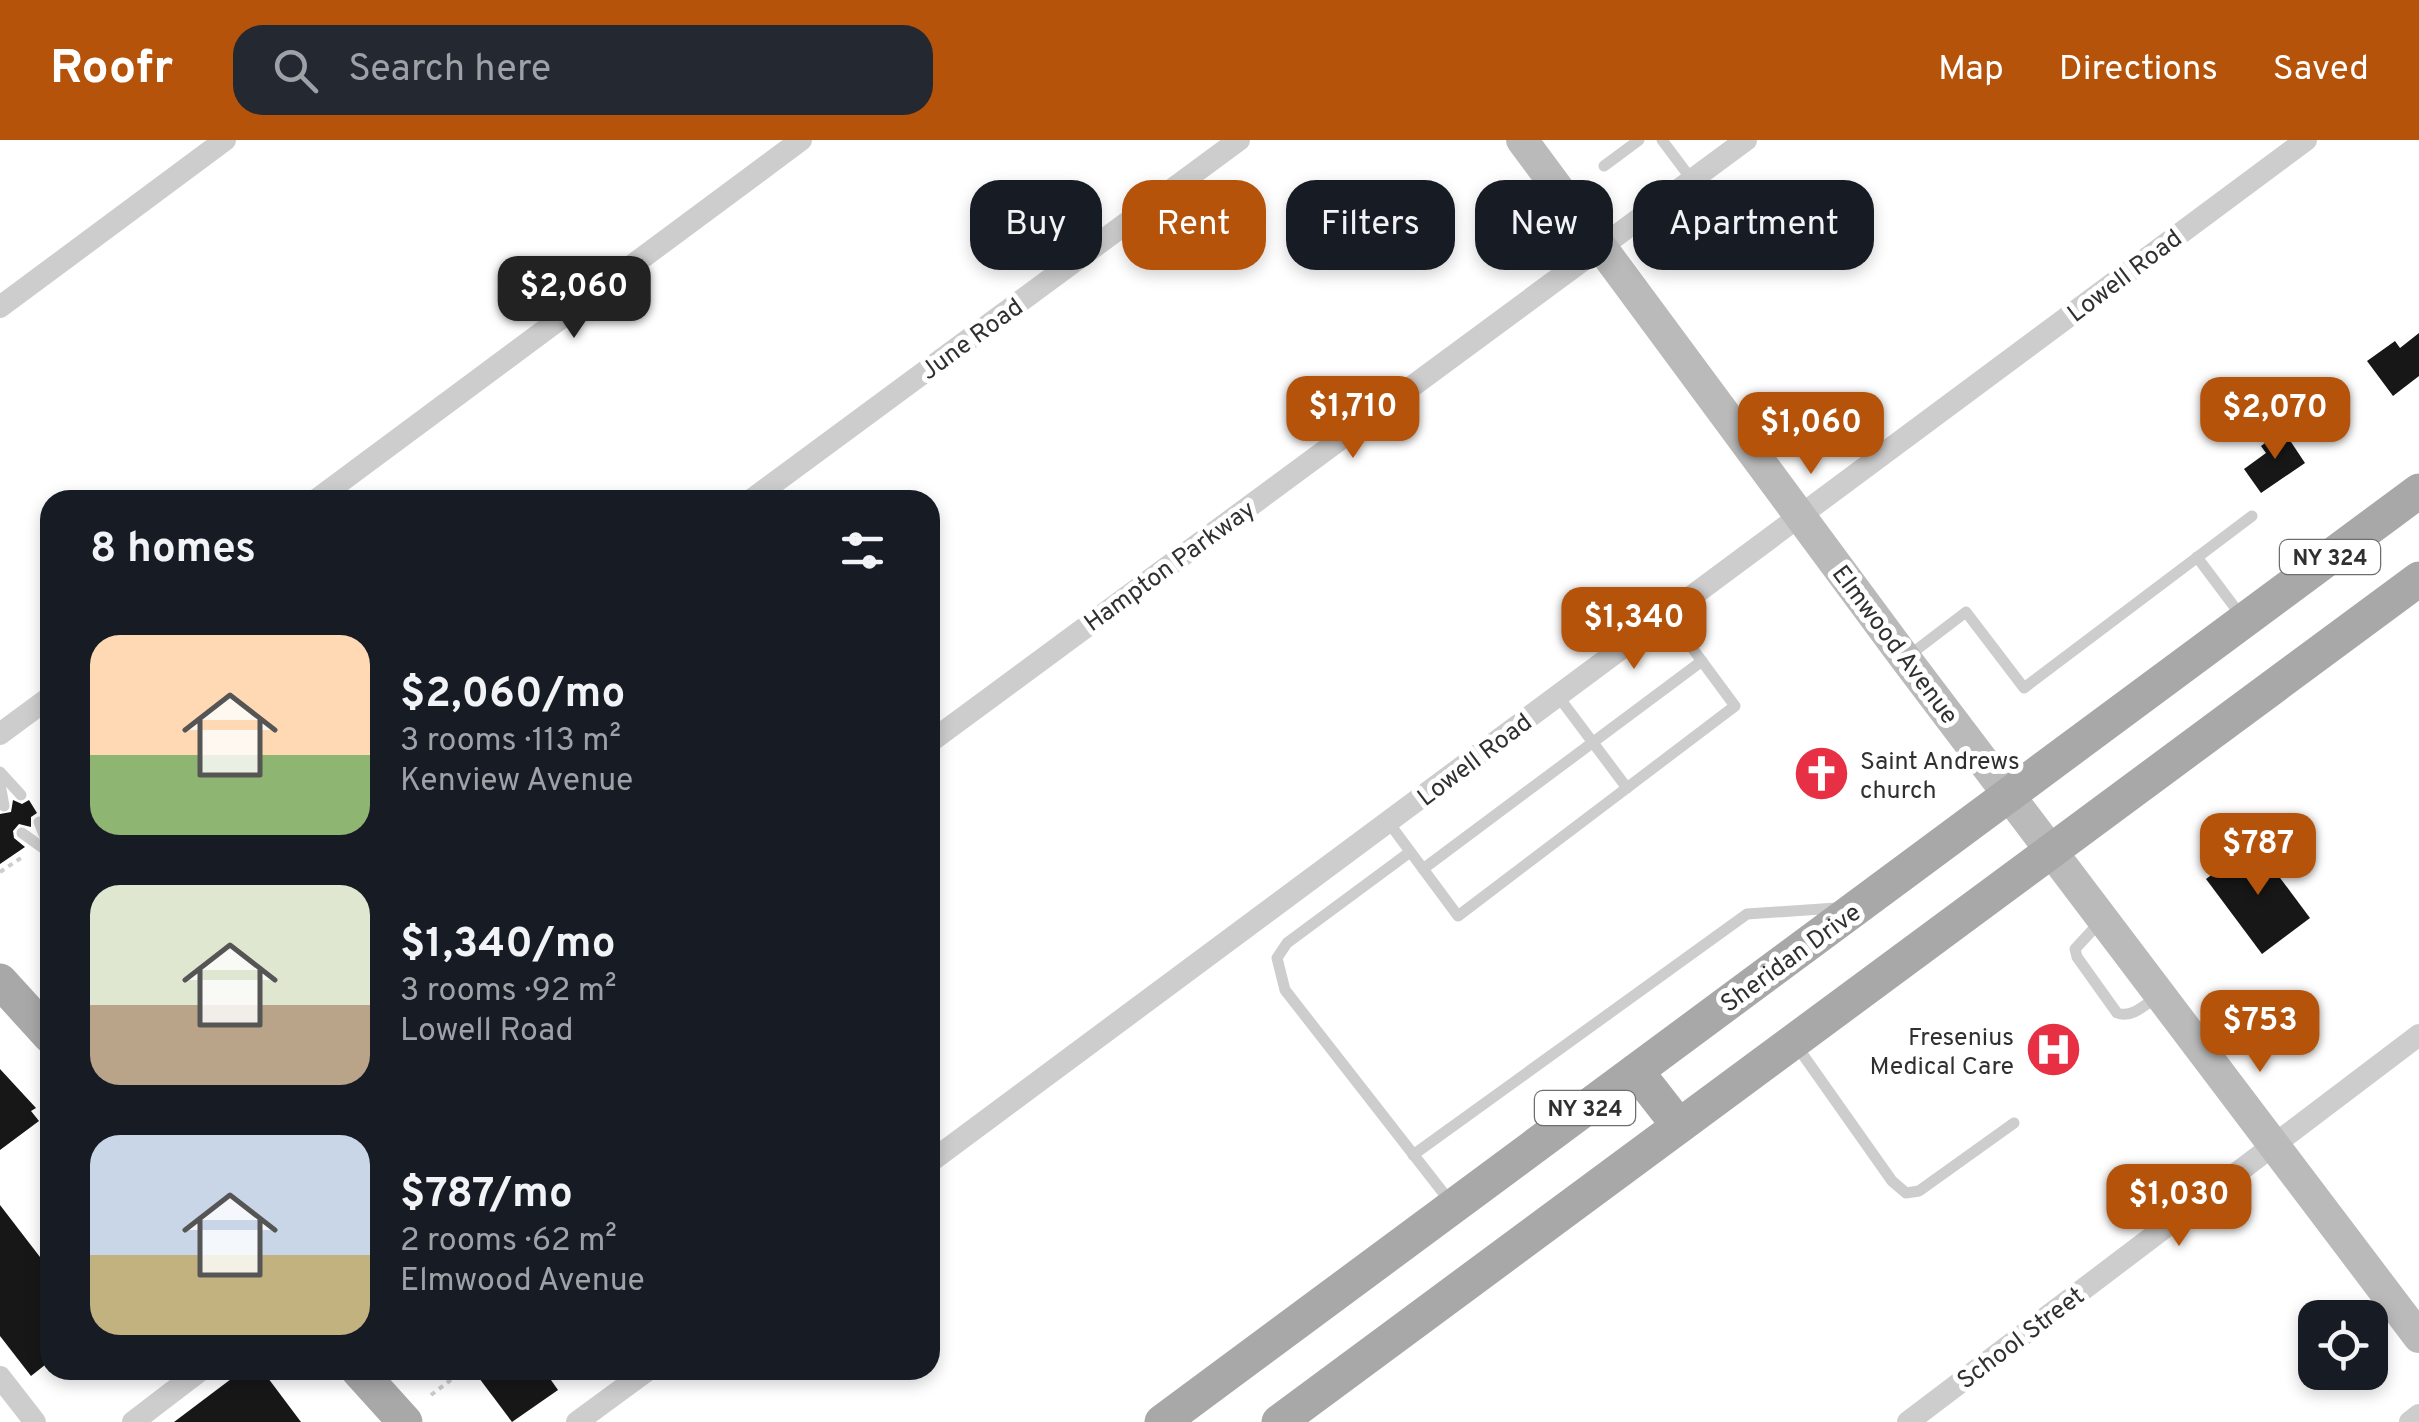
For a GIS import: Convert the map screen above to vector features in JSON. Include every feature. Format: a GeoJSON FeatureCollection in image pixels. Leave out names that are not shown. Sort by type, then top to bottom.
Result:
{"type":"FeatureCollection","features":[{"type":"Feature","properties":{"kind":"main road","name":"Sheridan Drive"},"geometry":{"type":"LineString","coordinates":[[1172,1419],[1453,1206],[2419,491]]}},
{"type":"Feature","properties":{"kind":"main road","name":"NY 324"},"geometry":{"type":"LineString","coordinates":[[1280,1422],[2419,579]]}},
{"type":"Feature","properties":{"kind":"main road"},"geometry":{"type":"LineString","coordinates":[[0,981],[40,1019]]}},
{"type":"Feature","properties":{"kind":"main road"},"geometry":{"type":"LineString","coordinates":[[1636,1071],[1679,1126]]}},
{"type":"Feature","properties":{"kind":"main road"},"geometry":{"type":"LineString","coordinates":[[367,1380],[405,1422]]}},
{"type":"Feature","properties":{"kind":"street"},"geometry":{"type":"LineString","coordinates":[[0,307],[225,140]]}},
{"type":"Feature","properties":{"kind":"street"},"geometry":{"type":"LineString","coordinates":[[329,490],[801,140]]}},
{"type":"Feature","properties":{"kind":"street","name":"June Road"},"geometry":{"type":"LineString","coordinates":[[765,490],[1239,140]]}},
{"type":"Feature","properties":{"kind":"street","name":"Elmwood Avenue"},"geometry":{"type":"LineString","coordinates":[[1522,140],[1552,180]]}},
{"type":"Feature","properties":{"kind":"street","name":"Hampton Parkway"},"geometry":{"type":"LineString","coordinates":[[1692,180],[1746,140]]}},
{"type":"Feature","properties":{"kind":"street","name":"Lowell Road"},"geometry":{"type":"LineString","coordinates":[[940,1155],[2306,140]]}},
{"type":"Feature","properties":{"kind":"street","name":"Elmwood Avenue"},"geometry":{"type":"LineString","coordinates":[[1613,263],[2158,995],[2419,1337]]}},
{"type":"Feature","properties":{"kind":"street","name":"Hampton Parkway"},"geometry":{"type":"LineString","coordinates":[[940,735],[1570,270]]}},
{"type":"Feature","properties":{"kind":"street"},"geometry":{"type":"LineString","coordinates":[[0,734],[40,704]]}},
{"type":"Feature","properties":{"kind":"street","name":"School Street"},"geometry":{"type":"LineString","coordinates":[[1908,1422],[2419,1035]]}},
{"type":"Feature","properties":{"kind":"street"},"geometry":{"type":"LineString","coordinates":[[0,1377],[35,1422]]}},
{"type":"Feature","properties":{"kind":"street"},"geometry":{"type":"LineString","coordinates":[[133,1422],[188,1380]]}},
{"type":"Feature","properties":{"kind":"street"},"geometry":{"type":"LineString","coordinates":[[577,1422],[634,1380]]}},
{"type":"Feature","properties":{"kind":"street"},"geometry":{"type":"LineString","coordinates":[[2410,1422],[2419,1415]]}},
{"type":"Feature","properties":{"kind":"lane"},"geometry":{"type":"LineString","coordinates":[[1604,166],[1639,140]]}},
{"type":"Feature","properties":{"kind":"lane"},"geometry":{"type":"LineString","coordinates":[[1662,140],[1692,180]]}},
{"type":"Feature","properties":{"kind":"lane"},"geometry":{"type":"LineString","coordinates":[[1906,658],[1966,612],[2024,688],[2252,516]]}},
{"type":"Feature","properties":{"kind":"lane"},"geometry":{"type":"LineString","coordinates":[[2196,558],[2244,620]]}},
{"type":"Feature","properties":{"kind":"lane"},"geometry":{"type":"LineString","coordinates":[[1390,824],[1458,916],[1736,706],[1667,614]]}},
{"type":"Feature","properties":{"kind":"lane"},"geometry":{"type":"LineString","coordinates":[[1423,869],[1702,661]]}},
{"type":"Feature","properties":{"kind":"lane"},"geometry":{"type":"LineString","coordinates":[[1558,696],[1627,788]]}},
{"type":"Feature","properties":{"kind":"lane"},"geometry":{"type":"LineString","coordinates":[[0,774],[12,801],[0,784]]}},
{"type":"Feature","properties":{"kind":"lane"},"geometry":{"type":"LineString","coordinates":[[30,827],[40,840]]}},
{"type":"Feature","properties":{"kind":"lane"},"geometry":{"type":"LineString","coordinates":[[1410,852],[1287,943],[1277,958],[1285,990],[1453,1206]]}},
{"type":"Feature","properties":{"kind":"lane"},"geometry":{"type":"LineString","coordinates":[[1413,1155],[1747,914],[1857,907]]}},
{"type":"Feature","properties":{"kind":"lane"},"geometry":{"type":"LineString","coordinates":[[1793,1041],[1892,1181],[1906,1194],[1919,1192],[2014,1123]]}},
{"type":"Feature","properties":{"kind":"path"},"geometry":{"type":"LineString","coordinates":[[0,872],[32,851]]}},
{"type":"Feature","properties":{"kind":"path"},"geometry":{"type":"LineString","coordinates":[[430,1395],[447,1380]]}},
{"type":"Feature","properties":{"kind":"building"},"geometry":{"type":"Polygon","coordinates":[[[2419,333],[2419,376],[2393,396],[2367,361],[2395,341],[2400,348],[2419,333]]]}},
{"type":"Feature","properties":{"kind":"building"},"geometry":{"type":"Polygon","coordinates":[[[2283,430],[2305,463],[2261,493],[2244,469],[2266,453],[2261,446],[2283,430]]]}},
{"type":"Feature","properties":{"kind":"building"},"geometry":{"type":"Polygon","coordinates":[[[13,800],[22,804],[29,800],[37,813],[31,817],[31,827],[19,824],[13,831],[14,838],[25,847],[0,864],[0,814],[11,812],[13,800]]]}},
{"type":"Feature","properties":{"kind":"building"},"geometry":{"type":"Polygon","coordinates":[[[2254,843],[2310,918],[2262,954],[2206,879],[2254,843]]]}},
{"type":"Feature","properties":{"kind":"building"},"geometry":{"type":"Polygon","coordinates":[[[0,1069],[36,1108],[31,1111],[39,1121],[0,1150],[0,1069]]]}},
{"type":"Feature","properties":{"kind":"building"},"geometry":{"type":"Polygon","coordinates":[[[0,1205],[40,1257],[40,1369],[31,1376],[0,1336],[0,1205]]]}},
{"type":"Feature","properties":{"kind":"building"},"geometry":{"type":"Polygon","coordinates":[[[230,1380],[270,1380],[301,1422],[174,1422],[230,1380]]]}},
{"type":"Feature","properties":{"kind":"building"},"geometry":{"type":"Polygon","coordinates":[[[480,1380],[551,1380],[558,1390],[512,1422],[480,1380]]]}},
{"type":"Feature","properties":{"kind":"place","name":"Saint Andrews church"},"geometry":{"type":"Point","coordinates":[1821,774]}},
{"type":"Feature","properties":{"kind":"place","name":"Fresenius Medical Care"},"geometry":{"type":"Point","coordinates":[2053,1050]}}]}
